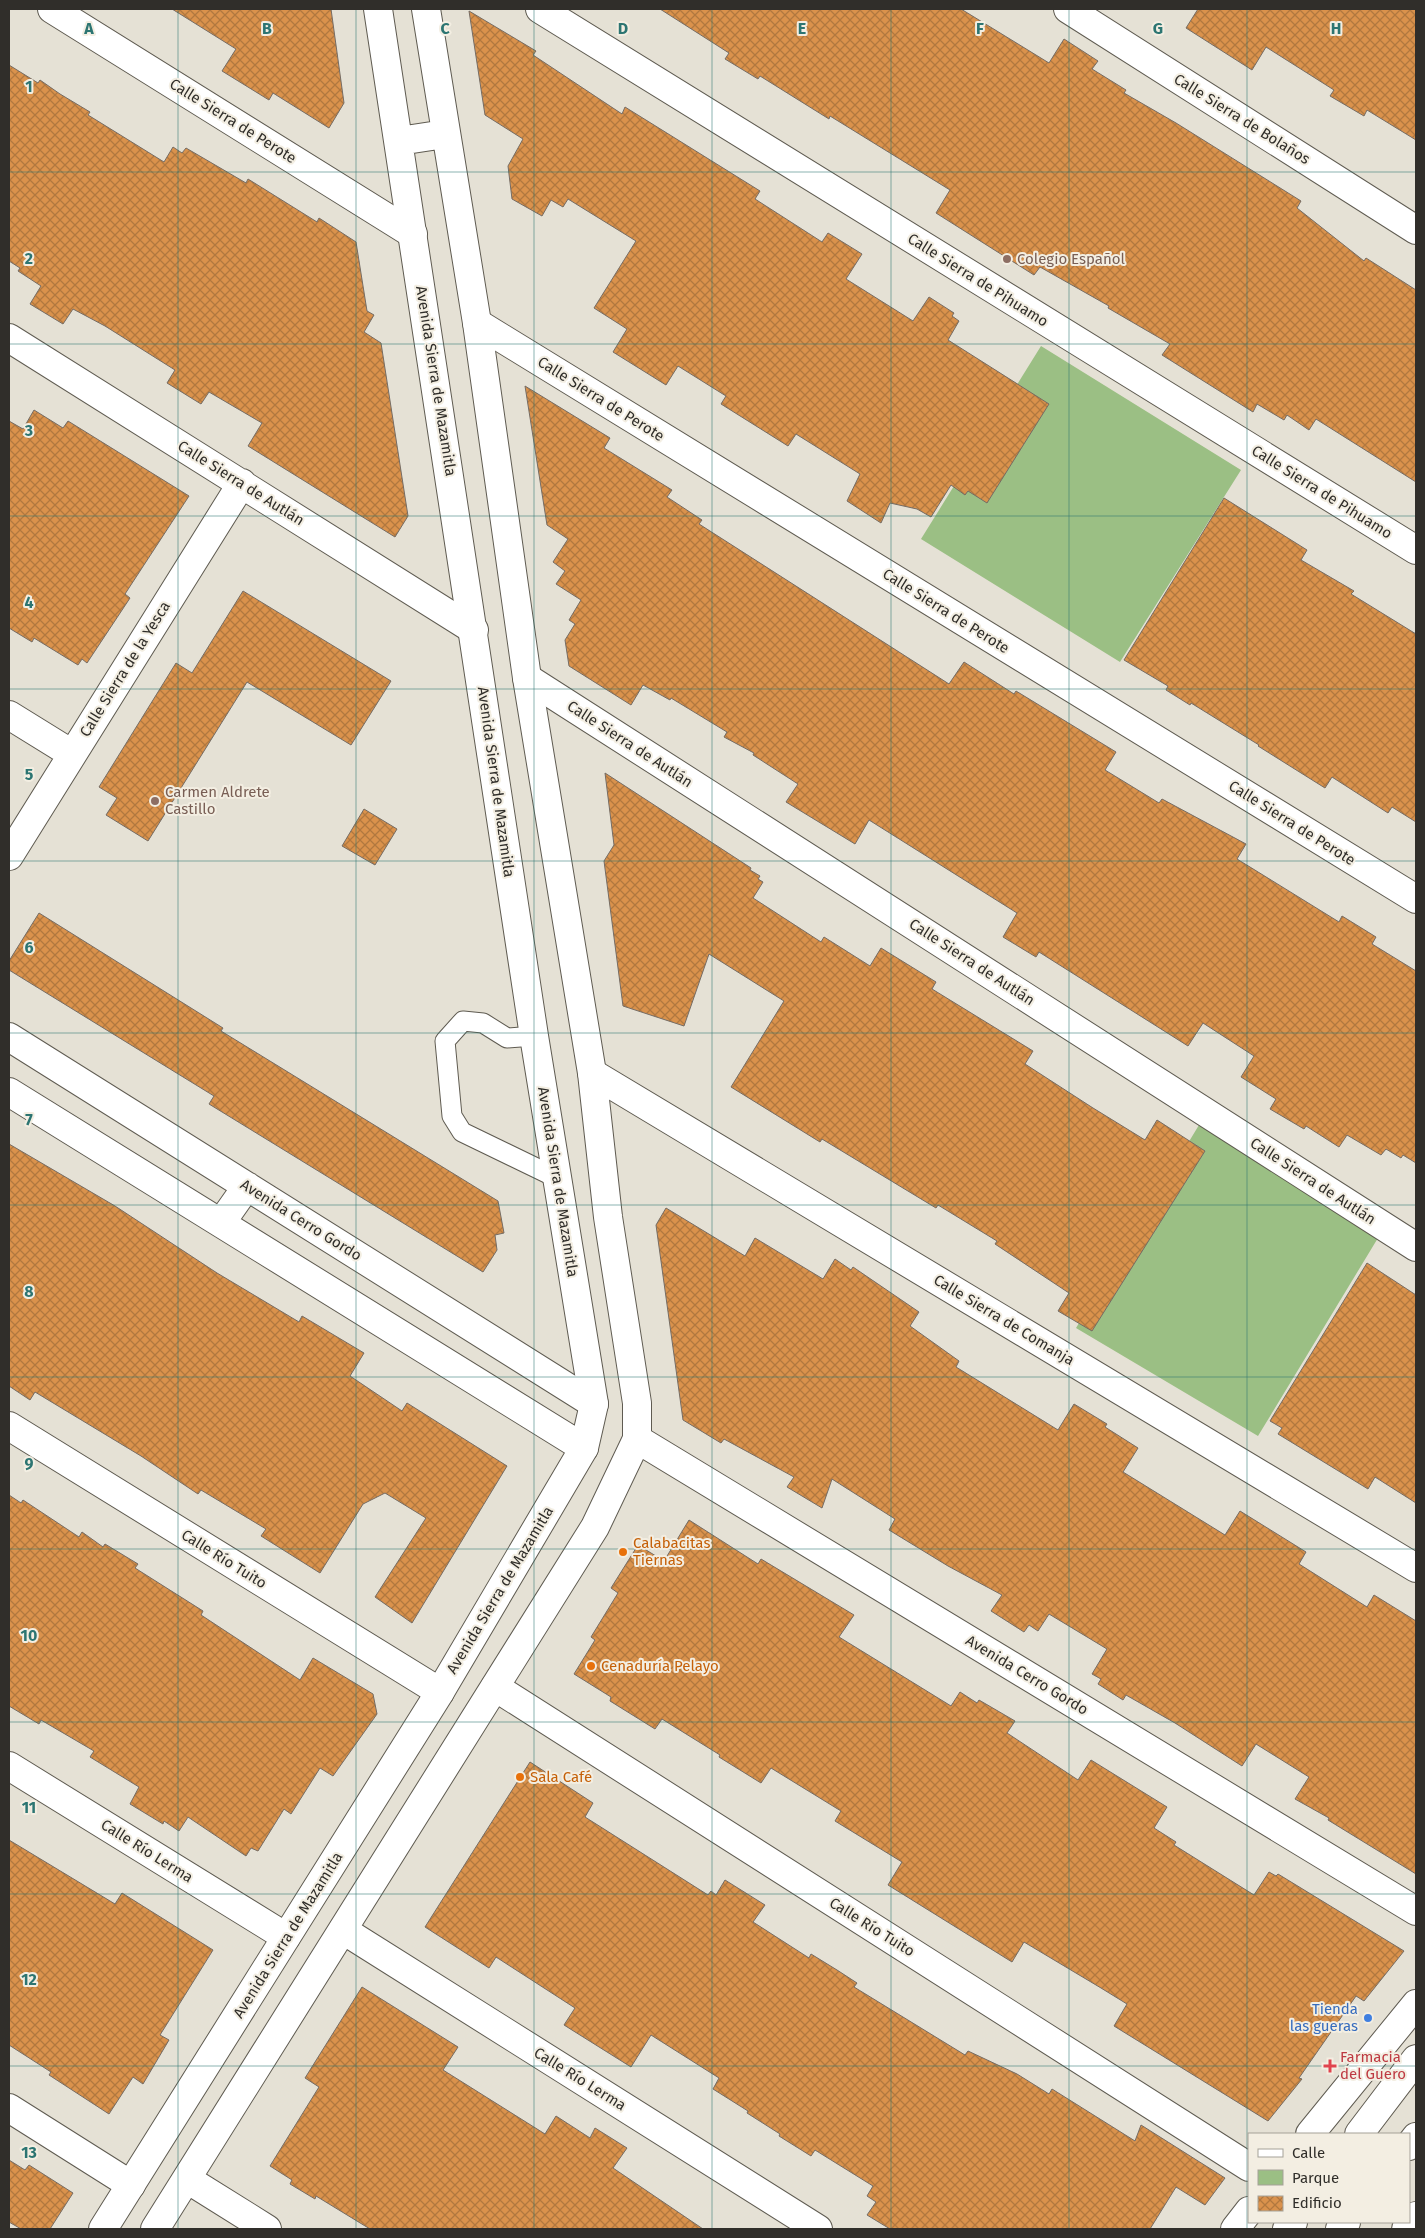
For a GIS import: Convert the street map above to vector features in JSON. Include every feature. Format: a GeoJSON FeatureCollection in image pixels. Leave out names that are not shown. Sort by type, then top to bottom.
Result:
{"type":"FeatureCollection","features":[{"type":"Feature","properties":{"kind":"street","name":"Calle Sierra de Perote"},"geometry":{"type":"LineString","coordinates":[[52,9],[413,234]]}},
{"type":"Feature","properties":{"kind":"street","name":"Avenida Sierra de Mazamitla"},"geometry":{"type":"LineString","coordinates":[[103,2229],[440,1692],[584,1448],[594,1404],[534,1036],[474,630],[378,9]]}},
{"type":"Feature","properties":{"kind":"street"},"geometry":{"type":"LineString","coordinates":[[155,2229],[595,1527],[637,1439],[637,1403],[608,1217],[592,1073],[527,678],[476,323],[426,9]]}},
{"type":"Feature","properties":{"kind":"street","name":"Calle Sierra de Pihuamo"},"geometry":{"type":"LineString","coordinates":[[540,9],[1416,550]]}},
{"type":"Feature","properties":{"kind":"street","name":"Calle Sierra de Bolaños"},"geometry":{"type":"LineString","coordinates":[[1068,9],[1416,230]]}},
{"type":"Feature","properties":{"kind":"street"},"geometry":{"type":"LineString","coordinates":[[398,141],[445,134]]}},
{"type":"Feature","properties":{"kind":"street","name":"Calle Sierra de Perote"},"geometry":{"type":"LineString","coordinates":[[476,323],[1416,899]]}},
{"type":"Feature","properties":{"kind":"street","name":"Calle Sierra de Autlán"},"geometry":{"type":"LineString","coordinates":[[9,338],[474,630]]}},
{"type":"Feature","properties":{"kind":"street","name":"Calle Sierra de la Yesca"},"geometry":{"type":"LineString","coordinates":[[9,856],[242,483]]}},
{"type":"Feature","properties":{"kind":"street","name":"Calle Sierra de Autlán"},"geometry":{"type":"LineString","coordinates":[[527,678],[1416,1247]]}},
{"type":"Feature","properties":{"kind":"street"},"geometry":{"type":"LineString","coordinates":[[9,715],[72,754]]}},
{"type":"Feature","properties":{"kind":"street","name":"Avenida Cerro Gordo"},"geometry":{"type":"LineString","coordinates":[[9,1037],[594,1404]]}},
{"type":"Feature","properties":{"kind":"street","name":"Calle Sierra de Comanja"},"geometry":{"type":"LineString","coordinates":[[592,1073],[1416,1568]]}},
{"type":"Feature","properties":{"kind":"street"},"geometry":{"type":"LineString","coordinates":[[9,1092],[584,1448]]}},
{"type":"Feature","properties":{"kind":"street"},"geometry":{"type":"LineString","coordinates":[[221,1224],[247,1186]]}},
{"type":"Feature","properties":{"kind":"street"},"geometry":{"type":"LineString","coordinates":[[565,1225],[608,1217]]}},
{"type":"Feature","properties":{"kind":"street","name":"Calle Río Tuito"},"geometry":{"type":"LineString","coordinates":[[9,1426],[440,1692]]}},
{"type":"Feature","properties":{"kind":"street","name":"Avenida Cerro Gordo"},"geometry":{"type":"LineString","coordinates":[[637,1439],[1416,1912]]}},
{"type":"Feature","properties":{"kind":"street","name":"Calle Río Tuito"},"geometry":{"type":"LineString","coordinates":[[495,1687],[1248,2166]]}},
{"type":"Feature","properties":{"kind":"street","name":"Calle Río Lerma"},"geometry":{"type":"LineString","coordinates":[[9,1766],[286,1937]]}},
{"type":"Feature","properties":{"kind":"street"},"geometry":{"type":"LineString","coordinates":[[391,1771],[428,1795]]}},
{"type":"Feature","properties":{"kind":"street","name":"Calle Río Lerma"},"geometry":{"type":"LineString","coordinates":[[343,1930],[818,2229]]}},
{"type":"Feature","properties":{"kind":"street"},"geometry":{"type":"LineString","coordinates":[[1311,2133],[1416,2004]]}},
{"type":"Feature","properties":{"kind":"street"},"geometry":{"type":"LineString","coordinates":[[1360,2133],[1416,2059]]}},
{"type":"Feature","properties":{"kind":"street"},"geometry":{"type":"LineString","coordinates":[[9,2108],[131,2185]]}},
{"type":"Feature","properties":{"kind":"street"},"geometry":{"type":"LineString","coordinates":[[187,2179],[267,2229]]}},
{"type":"Feature","properties":{"kind":"street"},"geometry":{"type":"LineString","coordinates":[[1235,2229],[1248,2212]]}},
{"type":"Feature","properties":{"kind":"street"},"geometry":{"type":"LineString","coordinates":[[1406,2229],[1416,2216]]}},
{"type":"Feature","properties":{"kind":"lane"},"geometry":{"type":"LineString","coordinates":[[534,1036],[507,1038],[483,1023],[463,1021],[445,1041],[452,1116],[462,1132],[558,1178]]}},
{"type":"Feature","properties":{"kind":"green space"},"geometry":{"type":"Polygon","coordinates":[[[1041,346],[1241,470],[1120,662],[921,539],[1041,346]]]}},
{"type":"Feature","properties":{"kind":"green space"},"geometry":{"type":"Polygon","coordinates":[[[1199,1125],[1381,1233],[1258,1436],[1076,1328],[1199,1125]]]}},
{"type":"Feature","properties":{"kind":"building"},"geometry":{"type":"Polygon","coordinates":[[[172,9],[331,9],[344,103],[329,128],[273,93],[269,100],[222,71],[236,49],[172,9]]]}},
{"type":"Feature","properties":{"kind":"building"},"geometry":{"type":"Polygon","coordinates":[[[660,9],[961,9],[1049,63],[1064,39],[1098,61],[1092,69],[1126,90],[1124,93],[1301,201],[1297,208],[1364,261],[1366,258],[1416,290],[1416,482],[1316,419],[1309,430],[1287,415],[1284,420],[1257,404],[1253,412],[1162,355],[1170,344],[1108,308],[1109,306],[1040,267],[1034,275],[936,213],[950,190],[830,116],[829,119],[760,76],[758,79],[725,59],[729,53],[660,9]]]}},
{"type":"Feature","properties":{"kind":"building"},"geometry":{"type":"Polygon","coordinates":[[[1198,9],[1416,9],[1416,140],[1367,110],[1364,116],[1330,96],[1334,90],[1266,47],[1252,70],[1186,28],[1198,9]]]}},
{"type":"Feature","properties":{"kind":"building"},"geometry":{"type":"Polygon","coordinates":[[[469,11],[536,51],[533,55],[622,114],[625,107],[760,191],[755,199],[822,242],[828,233],[862,254],[846,279],[913,321],[929,297],[954,313],[952,316],[959,321],[948,340],[1049,404],[987,503],[968,491],[965,495],[951,485],[931,517],[917,509],[890,503],[881,523],[847,501],[860,474],[796,434],[788,446],[721,404],[726,396],[678,366],[666,385],[613,352],[627,329],[594,308],[636,241],[568,199],[563,207],[551,200],[542,216],[512,199],[508,166],[523,139],[485,115],[469,11]]]}},
{"type":"Feature","properties":{"kind":"building"},"geometry":{"type":"Polygon","coordinates":[[[9,65],[38,83],[40,80],[90,112],[88,115],[164,162],[173,147],[182,153],[186,148],[246,183],[248,179],[317,222],[319,218],[356,242],[367,311],[374,315],[364,332],[381,343],[408,516],[395,537],[248,446],[262,423],[209,392],[201,404],[167,383],[175,370],[105,326],[73,309],[63,324],[30,304],[41,286],[18,271],[20,268],[9,261],[9,65]]]}},
{"type":"Feature","properties":{"kind":"building"},"geometry":{"type":"Polygon","coordinates":[[[525,386],[610,438],[604,448],[672,490],[667,497],[702,520],[699,524],[949,684],[964,662],[1014,694],[1016,691],[1116,752],[1105,770],[1159,803],[1162,799],[1246,844],[1237,859],[1339,922],[1342,916],[1376,937],[1372,944],[1416,971],[1416,1163],[1403,1155],[1401,1158],[1386,1149],[1381,1155],[1347,1135],[1339,1147],[1306,1126],[1304,1129],[1270,1109],[1276,1099],[1241,1077],[1254,1056],[1203,1023],[1188,1046],[1039,952],[1036,957],[1003,937],[1017,913],[869,820],[855,844],[786,802],[798,784],[753,755],[754,753],[724,737],[727,732],[671,698],[670,700],[643,685],[631,705],[569,666],[565,640],[575,624],[569,620],[581,600],[556,584],[565,571],[553,562],[568,539],[547,525],[525,386]]]}},
{"type":"Feature","properties":{"kind":"building"},"geometry":{"type":"Polygon","coordinates":[[[34,410],[63,428],[68,421],[189,496],[125,594],[130,598],[87,663],[82,659],[78,665],[34,638],[32,642],[9,628],[9,421],[23,429],[34,410]]]}},
{"type":"Feature","properties":{"kind":"building"},"geometry":{"type":"Polygon","coordinates":[[[1224,498],[1307,550],[1301,560],[1354,591],[1351,594],[1416,634],[1416,822],[1392,807],[1388,813],[1332,777],[1325,788],[1191,703],[1190,705],[1166,690],[1168,686],[1124,660],[1224,498]]]}},
{"type":"Feature","properties":{"kind":"building"},"geometry":{"type":"Polygon","coordinates":[[[243,591],[391,681],[351,745],[247,682],[148,841],[106,815],[117,798],[99,787],[176,663],[192,673],[243,591]]]}},
{"type":"Feature","properties":{"kind":"building"},"geometry":{"type":"Polygon","coordinates":[[[605,773],[751,868],[750,870],[760,876],[758,879],[763,882],[753,898],[821,942],[824,937],[870,966],[881,948],[936,982],[932,989],[1033,1051],[1025,1064],[1093,1108],[1145,1140],[1157,1120],[1205,1151],[1092,1331],[1058,1311],[1069,1293],[995,1244],[997,1241],[938,1205],[936,1208],[822,1139],[820,1142],[731,1087],[784,1001],[709,954],[684,1026],[623,1006],[604,861],[614,845],[605,773]]]}},
{"type":"Feature","properties":{"kind":"building"},"geometry":{"type":"Polygon","coordinates":[[[364,809],[397,829],[375,865],[342,846],[364,809]]]}},
{"type":"Feature","properties":{"kind":"building"},"geometry":{"type":"Polygon","coordinates":[[[39,913],[223,1028],[221,1031],[498,1201],[504,1233],[495,1235],[497,1250],[483,1272],[209,1104],[214,1096],[9,970],[9,961],[39,913]]]}},
{"type":"Feature","properties":{"kind":"building"},"geometry":{"type":"Polygon","coordinates":[[[9,1144],[115,1206],[217,1273],[299,1322],[302,1316],[364,1353],[350,1376],[402,1411],[407,1403],[507,1466],[412,1623],[375,1597],[426,1518],[385,1493],[363,1504],[320,1573],[261,1536],[266,1529],[201,1490],[198,1494],[141,1456],[35,1392],[30,1400],[9,1386],[9,1144]]]}},
{"type":"Feature","properties":{"kind":"building"},"geometry":{"type":"Polygon","coordinates":[[[666,1208],[745,1256],[755,1238],[823,1279],[835,1259],[851,1270],[853,1267],[919,1312],[910,1326],[959,1361],[956,1367],[1058,1430],[1074,1404],[1107,1424],[1105,1427],[1138,1448],[1123,1472],[1225,1535],[1240,1511],[1306,1552],[1299,1564],[1367,1607],[1374,1595],[1416,1621],[1416,1874],[1328,1820],[1329,1818],[1295,1799],[1309,1777],[1256,1744],[1242,1766],[1175,1723],[1126,1695],[1123,1700],[1098,1684],[1101,1679],[1092,1674],[1107,1649],[1049,1614],[1038,1631],[1029,1625],[1024,1632],[991,1611],[1002,1595],[948,1566],[889,1530],[895,1519],[832,1479],[822,1508],[787,1487],[794,1477],[724,1439],[721,1443],[683,1420],[656,1225],[666,1208]]]}},
{"type":"Feature","properties":{"kind":"building"},"geometry":{"type":"Polygon","coordinates":[[[1367,1263],[1416,1295],[1416,1503],[1375,1477],[1368,1489],[1278,1434],[1282,1428],[1270,1421],[1367,1263]]]}},
{"type":"Feature","properties":{"kind":"building"},"geometry":{"type":"Polygon","coordinates":[[[9,1495],[21,1503],[23,1500],[79,1537],[82,1532],[103,1547],[105,1544],[138,1564],[135,1568],[203,1611],[201,1615],[300,1680],[313,1658],[373,1694],[377,1714],[333,1776],[320,1768],[291,1814],[284,1809],[258,1851],[251,1848],[246,1856],[188,1817],[179,1831],[164,1821],[163,1824],[130,1804],[139,1787],[90,1757],[94,1751],[41,1720],[39,1724],[9,1706],[9,1495]]]}},
{"type":"Feature","properties":{"kind":"building"},"geometry":{"type":"Polygon","coordinates":[[[689,1520],[758,1564],[761,1559],[854,1615],[839,1637],[951,1706],[960,1692],[977,1703],[979,1700],[1015,1721],[1007,1733],[1078,1780],[1091,1760],[1167,1807],[1154,1828],[1176,1842],[1174,1845],[1254,1895],[1269,1872],[1276,1876],[1278,1874],[1404,1951],[1364,2001],[1356,1996],[1299,2078],[1302,2079],[1268,2121],[1114,2026],[1127,2004],[1024,1942],[1012,1962],[888,1885],[902,1862],[835,1821],[841,1811],[771,1768],[761,1783],[662,1719],[655,1729],[610,1701],[611,1697],[574,1674],[595,1640],[591,1637],[618,1593],[611,1588],[638,1545],[664,1561],[689,1520]]]}},
{"type":"Feature","properties":{"kind":"building"},"geometry":{"type":"Polygon","coordinates":[[[530,1762],[593,1803],[585,1817],[708,1895],[711,1891],[716,1895],[725,1880],[765,1905],[753,1922],[809,1958],[811,1954],[837,1970],[857,1983],[854,1987],[965,2055],[968,2051],[1017,2074],[1049,2094],[1052,2089],[1135,2141],[1141,2125],[1225,2178],[1205,2205],[1176,2187],[1150,2229],[890,2229],[867,2215],[876,2202],[867,2196],[873,2186],[815,2150],[811,2156],[779,2136],[780,2134],[747,2113],[748,2111],[713,2089],[719,2078],[651,2035],[631,2067],[564,2025],[575,2008],[496,1957],[489,1968],[425,1927],[530,1762]]]}},
{"type":"Feature","properties":{"kind":"building"},"geometry":{"type":"Polygon","coordinates":[[[9,1840],[115,1904],[122,1893],[213,1950],[160,2035],[169,2040],[143,2084],[133,2077],[109,2114],[49,2075],[51,2072],[9,2045],[9,1840]]]}},
{"type":"Feature","properties":{"kind":"building"},"geometry":{"type":"Polygon","coordinates":[[[362,1987],[458,2047],[443,2070],[545,2134],[556,2116],[590,2138],[595,2128],[627,2148],[613,2168],[703,2229],[370,2229],[316,2196],[315,2199],[290,2184],[292,2180],[270,2166],[319,2087],[305,2078],[362,1987]]]}},
{"type":"Feature","properties":{"kind":"building"},"geometry":{"type":"Polygon","coordinates":[[[9,2160],[25,2170],[29,2165],[73,2193],[50,2229],[21,2229],[9,2222],[9,2160]]]}},
{"type":"Feature","properties":{"kind":"place","name":"Colegio Español"},"geometry":{"type":"Point","coordinates":[1007,259]}},
{"type":"Feature","properties":{"kind":"place","name":"Carmen Aldrete Castillo"},"geometry":{"type":"Point","coordinates":[155,801]}},
{"type":"Feature","properties":{"kind":"place","name":"Calabacitas Tiernas"},"geometry":{"type":"Point","coordinates":[623,1552]}},
{"type":"Feature","properties":{"kind":"place","name":"Cenaduría Pelayo"},"geometry":{"type":"Point","coordinates":[591,1666]}},
{"type":"Feature","properties":{"kind":"place","name":"Sala Café"},"geometry":{"type":"Point","coordinates":[520,1777]}},
{"type":"Feature","properties":{"kind":"place","name":"Tienda las gueras"},"geometry":{"type":"Point","coordinates":[1368,2018]}},
{"type":"Feature","properties":{"kind":"place","name":"Farmacia del Guero"},"geometry":{"type":"Point","coordinates":[1330,2066]}}]}
